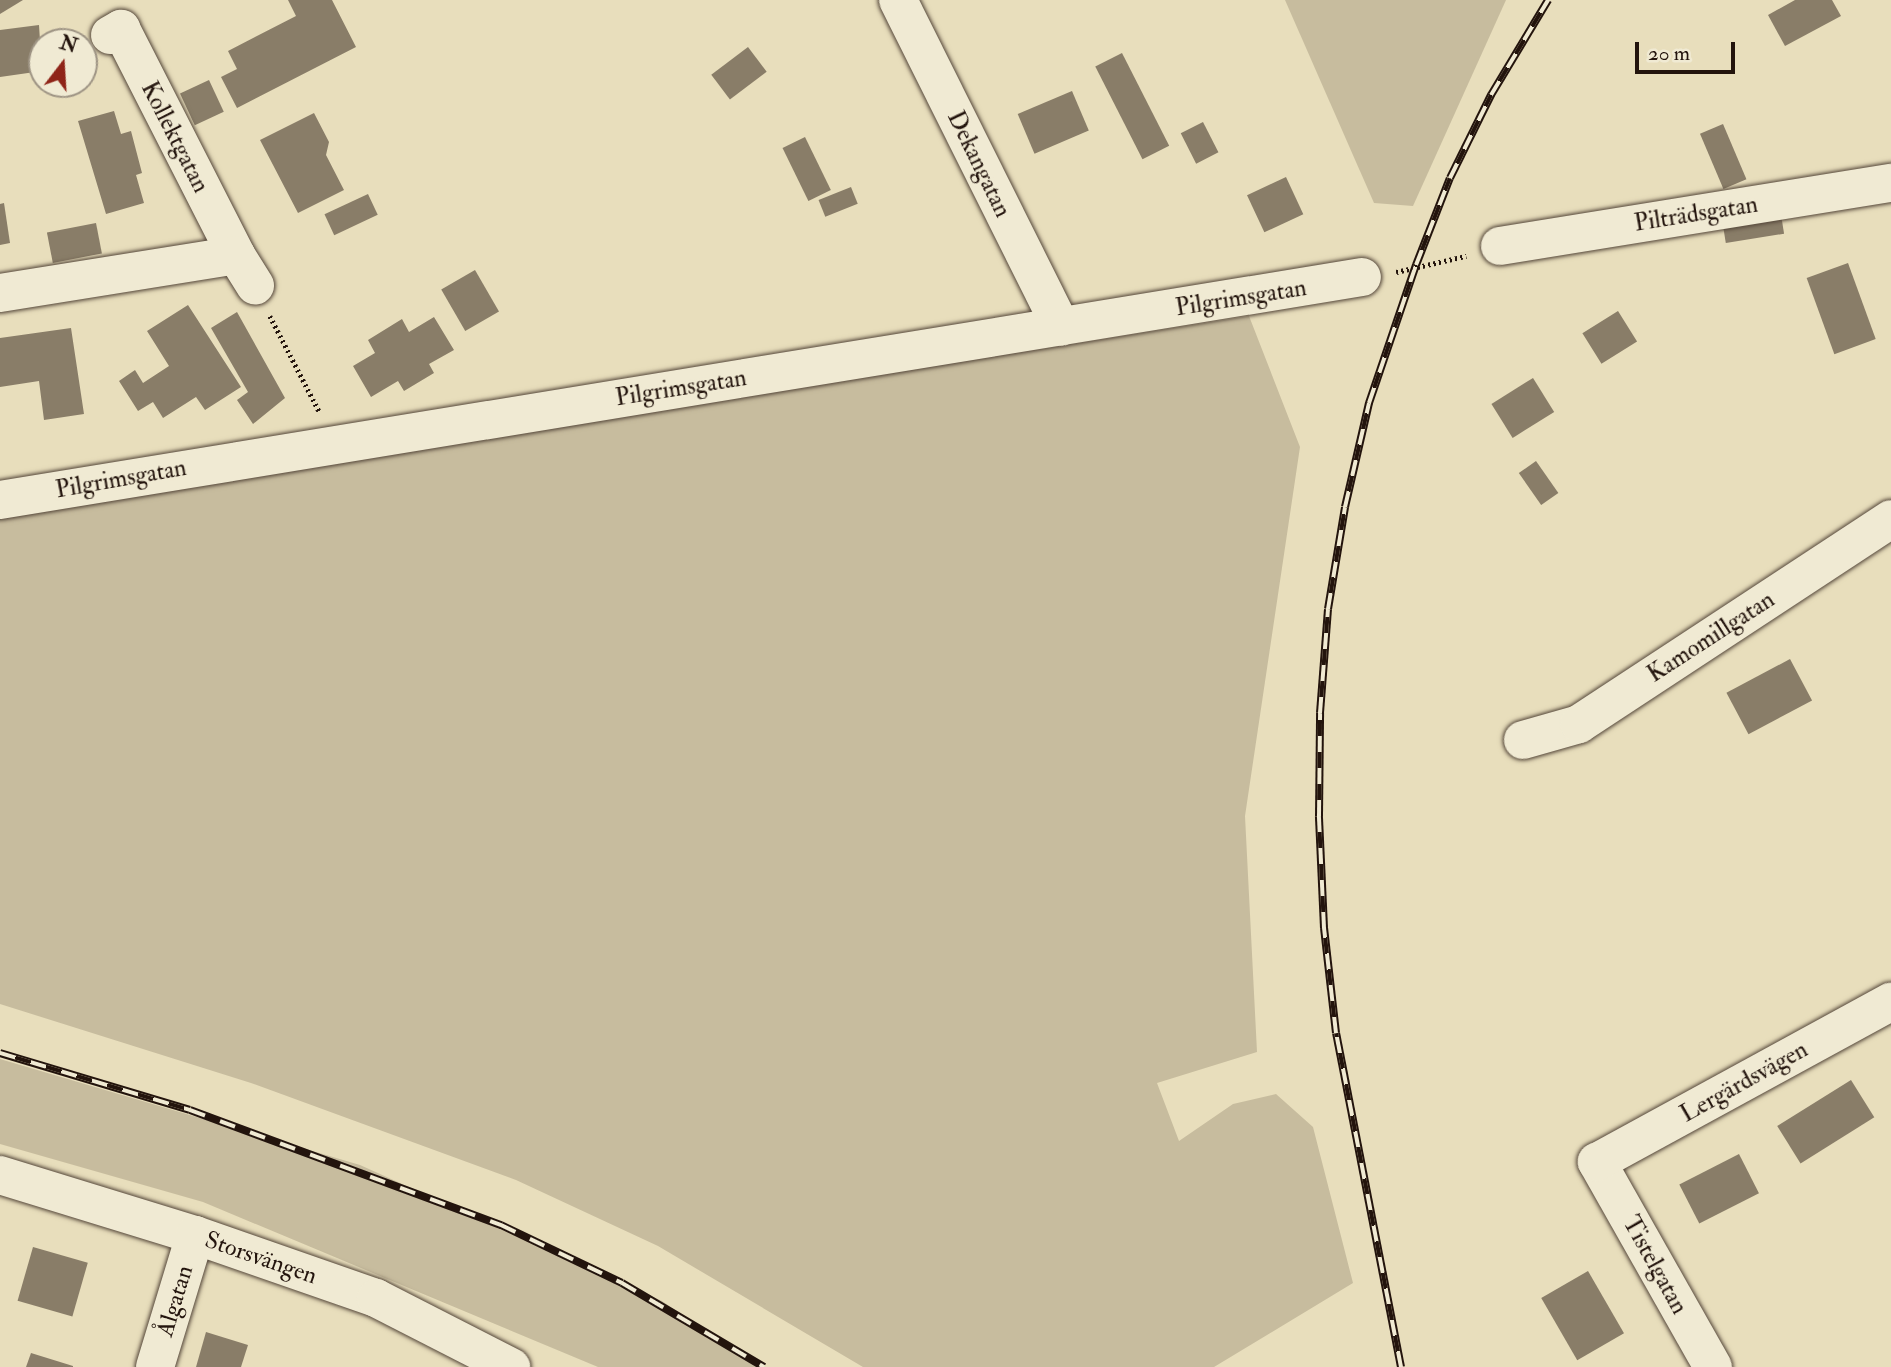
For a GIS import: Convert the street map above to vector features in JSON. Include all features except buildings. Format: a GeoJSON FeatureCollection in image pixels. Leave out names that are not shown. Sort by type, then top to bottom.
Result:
{"type":"FeatureCollection","features":[{"type":"Feature","properties":{"kind":"street","name":"Dekangatan"},"geometry":{"type":"LineString","coordinates":[[898,0],[1061,327]]}},
{"type":"Feature","properties":{"kind":"street","name":"Kollektgatan"},"geometry":{"type":"LineString","coordinates":[[110,35],[121,29],[245,271]]}},
{"type":"Feature","properties":{"kind":"street","name":"Pilträdsgatan"},"geometry":{"type":"LineString","coordinates":[[1500,246],[1891,183]]}},
{"type":"Feature","properties":{"kind":"street"},"geometry":{"type":"LineString","coordinates":[[0,293],[245,271]]}},
{"type":"Feature","properties":{"kind":"street","name":"Pilgrimsgatan"},"geometry":{"type":"LineString","coordinates":[[0,500],[335,443],[1362,277]]}},
{"type":"Feature","properties":{"kind":"street","name":"Kamomillgatan"},"geometry":{"type":"LineString","coordinates":[[1523,740],[1579,724],[1891,519]]}},
{"type":"Feature","properties":{"kind":"street","name":"Lergärdsvägen"},"geometry":{"type":"LineString","coordinates":[[1597,1162],[1891,1002]]}},
{"type":"Feature","properties":{"kind":"street","name":"Tistelgatan"},"geometry":{"type":"LineString","coordinates":[[1597,1162],[1713,1367]]}},
{"type":"Feature","properties":{"kind":"street","name":"Storsvängen"},"geometry":{"type":"LineString","coordinates":[[0,1175],[195,1235],[376,1298],[507,1366]]}},
{"type":"Feature","properties":{"kind":"street","name":"Ålgatan"},"geometry":{"type":"LineString","coordinates":[[155,1367],[195,1235]]}},
{"type":"Feature","properties":{"kind":"path"},"geometry":{"type":"LineString","coordinates":[[1362,277],[1388,274],[1416,265],[1431,265],[1500,246]]}},
{"type":"Feature","properties":{"kind":"path"},"geometry":{"type":"LineString","coordinates":[[245,271],[335,443]]}},
{"type":"Feature","properties":{"kind":"shaded area"},"geometry":{"type":"Polygon","coordinates":[[[1285,0],[1506,0],[1413,206],[1374,203],[1285,0]]]}},
{"type":"Feature","properties":{"kind":"shaded area"},"geometry":{"type":"Polygon","coordinates":[[[1249,316],[1300,447],[1245,816],[1257,1052],[1157,1083],[1179,1141],[1233,1104],[1276,1094],[1313,1127],[1353,1283],[1214,1367],[863,1367],[658,1246],[516,1180],[251,1083],[0,1004],[0,514],[1249,316]]]}},
{"type":"Feature","properties":{"kind":"shaded area"},"geometry":{"type":"Polygon","coordinates":[[[0,1059],[360,1165],[662,1301],[758,1367],[598,1367],[203,1202],[0,1144],[0,1059]]]}},
{"type":"Feature","properties":{"kind":"railway"},"geometry":{"type":"LineString","coordinates":[[1401,1367],[1336,1033],[1324,928],[1319,816],[1320,713],[1328,609],[1345,507],[1369,403],[1416,265],[1450,178],[1491,95],[1548,0]]}},
{"type":"Feature","properties":{"kind":"railway"},"geometry":{"type":"LineString","coordinates":[[0,1053],[190,1110],[501,1225],[622,1283],[764,1367]]}}]}
